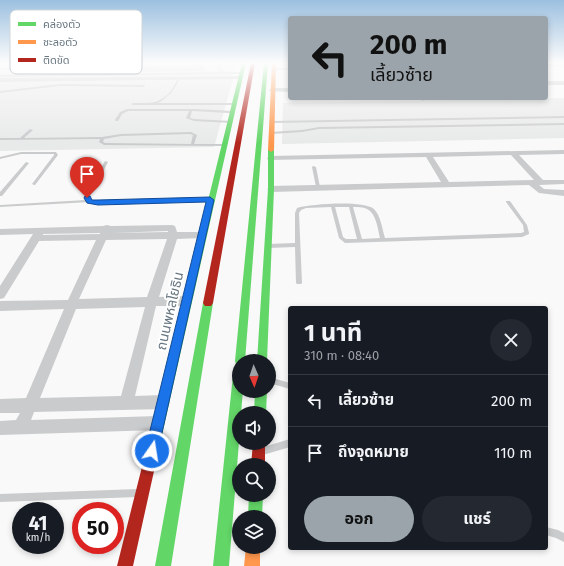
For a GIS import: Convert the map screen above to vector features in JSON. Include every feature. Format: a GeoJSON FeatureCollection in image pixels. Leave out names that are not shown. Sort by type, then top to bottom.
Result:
{"type":"FeatureCollection","features":[{"type":"Feature","properties":{"kind":"main road","name":"ถนนพหลโยธิน"},"geometry":{"type":"LineString","coordinates":[[125,566],[186,301],[210,200],[231,123],[238,89]]}},
{"type":"Feature","properties":{"kind":"main road"},"geometry":{"type":"LineString","coordinates":[[163,566],[223,216],[248,89]]}},
{"type":"Feature","properties":{"kind":"main road"},"geometry":{"type":"LineString","coordinates":[[241,354],[254,214],[268,89]]}},
{"type":"Feature","properties":{"kind":"main road"},"geometry":{"type":"LineString","coordinates":[[262,354],[271,189],[271,128],[274,89]]}},
{"type":"Feature","properties":{"kind":"main road"},"geometry":{"type":"LineString","coordinates":[[223,216],[231,123]]}},
{"type":"Feature","properties":{"kind":"main road"},"geometry":{"type":"LineString","coordinates":[[254,214],[271,128]]}},
{"type":"Feature","properties":{"kind":"main road"},"geometry":{"type":"LineString","coordinates":[[221,566],[237,398]]}},
{"type":"Feature","properties":{"kind":"main road"},"geometry":{"type":"LineString","coordinates":[[258,450],[258,458]]}},
{"type":"Feature","properties":{"kind":"main road"},"geometry":{"type":"LineString","coordinates":[[252,566],[253,554]]}},
{"type":"Feature","properties":{"kind":"street"},"geometry":{"type":"LineString","coordinates":[[271,158],[564,152]]}},
{"type":"Feature","properties":{"kind":"street"},"geometry":{"type":"LineString","coordinates":[[513,153],[542,191],[564,193]]}},
{"type":"Feature","properties":{"kind":"street"},"geometry":{"type":"LineString","coordinates":[[428,155],[446,184]]}},
{"type":"Feature","properties":{"kind":"street"},"geometry":{"type":"LineString","coordinates":[[271,189],[564,182]]}},
{"type":"Feature","properties":{"kind":"street"},"geometry":{"type":"LineString","coordinates":[[0,232],[38,234],[105,233],[202,235]]}},
{"type":"Feature","properties":{"kind":"street"},"geometry":{"type":"LineString","coordinates":[[21,427],[72,303],[105,233]]}},
{"type":"Feature","properties":{"kind":"street"},"geometry":{"type":"LineString","coordinates":[[0,239],[38,234]]}},
{"type":"Feature","properties":{"kind":"street"},"geometry":{"type":"LineString","coordinates":[[0,295],[38,234]]}},
{"type":"Feature","properties":{"kind":"street"},"geometry":{"type":"LineString","coordinates":[[126,402],[152,302],[173,235]]}},
{"type":"Feature","properties":{"kind":"street"},"geometry":{"type":"LineString","coordinates":[[0,306],[186,301]]}},
{"type":"Feature","properties":{"kind":"street"},"geometry":{"type":"LineString","coordinates":[[0,406],[163,402]]}},
{"type":"Feature","properties":{"kind":"street"},"geometry":{"type":"LineString","coordinates":[[0,428],[158,423]]}},
{"type":"Feature","properties":{"kind":"lane"},"geometry":{"type":"LineString","coordinates":[[0,92],[26,89]]}},
{"type":"Feature","properties":{"kind":"lane"},"geometry":{"type":"LineString","coordinates":[[152,105],[169,96],[174,89]]}},
{"type":"Feature","properties":{"kind":"lane"},"geometry":{"type":"LineString","coordinates":[[132,104],[234,108]]}},
{"type":"Feature","properties":{"kind":"lane"},"geometry":{"type":"LineString","coordinates":[[117,120],[121,113],[127,110],[209,109],[219,113],[234,108]]}},
{"type":"Feature","properties":{"kind":"lane"},"geometry":{"type":"LineString","coordinates":[[191,110],[189,119],[231,123]]}},
{"type":"Feature","properties":{"kind":"lane"},"geometry":{"type":"LineString","coordinates":[[271,128],[564,117]]}},
{"type":"Feature","properties":{"kind":"lane"},"geometry":{"type":"LineString","coordinates":[[271,128],[302,131],[319,128],[564,124]]}},
{"type":"Feature","properties":{"kind":"lane"},"geometry":{"type":"LineString","coordinates":[[22,138],[31,130]]}},
{"type":"Feature","properties":{"kind":"lane"},"geometry":{"type":"LineString","coordinates":[[0,139],[102,138],[121,135],[191,133],[195,135],[192,145]]}},
{"type":"Feature","properties":{"kind":"lane"},"geometry":{"type":"LineString","coordinates":[[102,138],[101,142],[104,144],[225,145]]}},
{"type":"Feature","properties":{"kind":"lane"},"geometry":{"type":"LineString","coordinates":[[0,158],[21,153],[55,153],[56,155],[34,184]]}},
{"type":"Feature","properties":{"kind":"lane"},"geometry":{"type":"LineString","coordinates":[[90,201],[87,198],[106,162]]}},
{"type":"Feature","properties":{"kind":"lane"},"geometry":{"type":"LineString","coordinates":[[0,195],[27,163]]}},
{"type":"Feature","properties":{"kind":"lane"},"geometry":{"type":"LineString","coordinates":[[314,166],[318,187]]}},
{"type":"Feature","properties":{"kind":"lane"},"geometry":{"type":"LineString","coordinates":[[0,206],[90,201],[98,203],[210,200]]}},
{"type":"Feature","properties":{"kind":"lane"},"geometry":{"type":"LineString","coordinates":[[333,206],[340,238],[345,241],[522,235],[527,233],[525,225],[508,202]]}},
{"type":"Feature","properties":{"kind":"lane"},"geometry":{"type":"LineString","coordinates":[[351,206],[360,241]]}},
{"type":"Feature","properties":{"kind":"lane"},"geometry":{"type":"LineString","coordinates":[[299,283],[297,213],[299,209],[306,207],[365,206],[373,211],[383,240]]}},
{"type":"Feature","properties":{"kind":"lane"},"geometry":{"type":"LineString","coordinates":[[268,246],[297,245]]}},
{"type":"Feature","properties":{"kind":"lane"},"geometry":{"type":"LineString","coordinates":[[276,382],[288,385]]}},
{"type":"Feature","properties":{"kind":"lane"},"geometry":{"type":"LineString","coordinates":[[258,453],[288,444]]}},
{"type":"Feature","properties":{"kind":"lane"},"geometry":{"type":"LineString","coordinates":[[0,498],[142,493]]}},
{"type":"Feature","properties":{"kind":"lane"},"geometry":{"type":"LineString","coordinates":[[548,532],[558,534],[564,538]]}},
{"type":"Feature","properties":{"kind":"shaded area"},"geometry":{"type":"Polygon","coordinates":[[[0,89],[230,89],[214,147],[0,151],[0,89]]]}},
{"type":"Feature","properties":{"kind":"shaded area"},"geometry":{"type":"Polygon","coordinates":[[[548,98],[564,98],[564,138],[282,144],[283,103],[548,100],[548,98]]]}},
{"type":"Feature","properties":{"kind":"traffic: fast"},"geometry":{"type":"LineString","coordinates":[[156,435],[238,89]]}},
{"type":"Feature","properties":{"kind":"traffic: fast"},"geometry":{"type":"LineString","coordinates":[[241,354],[264,89]]}},
{"type":"Feature","properties":{"kind":"traffic: fast"},"geometry":{"type":"LineString","coordinates":[[262,354],[271,189],[271,150]]}},
{"type":"Feature","properties":{"kind":"traffic: fast"},"geometry":{"type":"LineString","coordinates":[[163,566],[208,303]]}},
{"type":"Feature","properties":{"kind":"traffic: fast"},"geometry":{"type":"LineString","coordinates":[[221,566],[237,398]]}},
{"type":"Feature","properties":{"kind":"traffic: fast"},"geometry":{"type":"LineString","coordinates":[[260,406],[261,398]]}},
{"type":"Feature","properties":{"kind":"traffic: fast"},"geometry":{"type":"LineString","coordinates":[[255,510],[256,502]]}},
{"type":"Feature","properties":{"kind":"traffic: slow"},"geometry":{"type":"LineString","coordinates":[[271,150],[273,89]]}},
{"type":"Feature","properties":{"kind":"traffic: slow"},"geometry":{"type":"LineString","coordinates":[[252,566],[253,554]]}},
{"type":"Feature","properties":{"kind":"traffic: jam"},"geometry":{"type":"LineString","coordinates":[[208,303],[248,89]]}},
{"type":"Feature","properties":{"kind":"traffic: jam"},"geometry":{"type":"LineString","coordinates":[[125,566],[156,435]]}},
{"type":"Feature","properties":{"kind":"traffic: jam"},"geometry":{"type":"LineString","coordinates":[[258,458],[259,450]]}},
{"type":"Feature","properties":{"kind":"route"},"geometry":{"type":"LineString","coordinates":[[87,198],[90,201],[98,203],[210,200],[152,451]]}}]}
